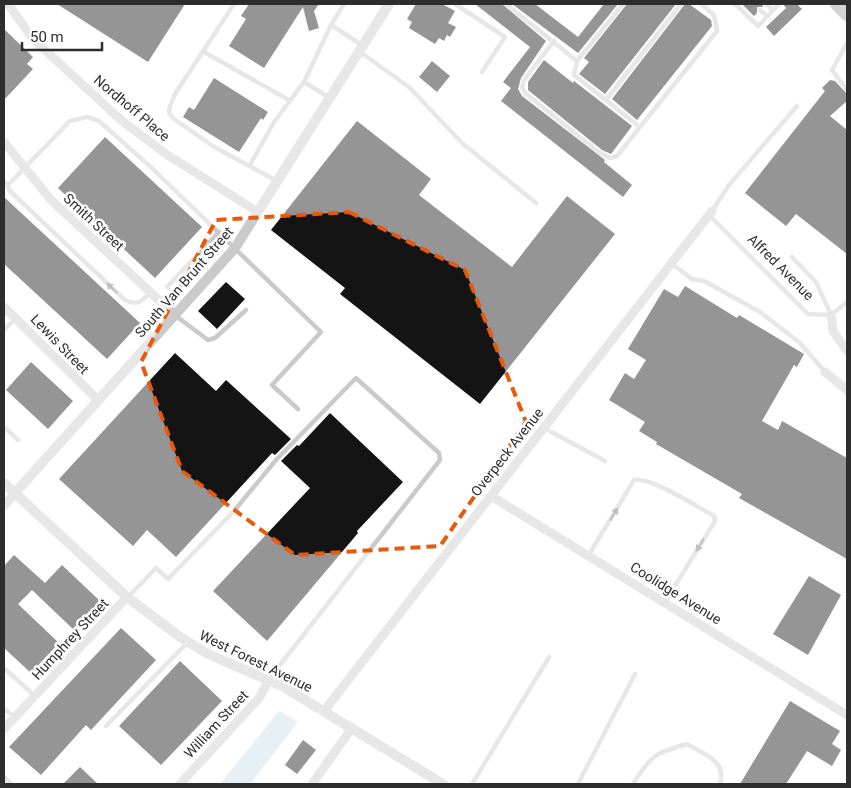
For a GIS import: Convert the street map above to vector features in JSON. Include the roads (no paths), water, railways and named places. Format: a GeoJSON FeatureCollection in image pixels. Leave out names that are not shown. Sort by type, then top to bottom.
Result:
{"type":"FeatureCollection","features":[{"type":"Feature","properties":{"kind":"highway"},"geometry":{"type":"LineString","coordinates":[[837,4],[847,14]]}},
{"type":"Feature","properties":{"kind":"street","name":"Nordhoff Place"},"geometry":{"type":"LineString","coordinates":[[8,4],[33,39],[120,120],[166,154],[258,212]]}},
{"type":"Feature","properties":{"kind":"street","name":"South Van Brunt Street"},"geometry":{"type":"LineString","coordinates":[[4,506],[235,248],[389,4]]}},
{"type":"Feature","properties":{"kind":"street","name":"Smith Street"},"geometry":{"type":"LineString","coordinates":[[4,142],[51,200],[175,315]]}},
{"type":"Feature","properties":{"kind":"street","name":"Overpeck Avenue"},"geometry":{"type":"LineString","coordinates":[[324,711],[710,213]]}},
{"type":"Feature","properties":{"kind":"street","name":"Lewis Street"},"geometry":{"type":"LineString","coordinates":[[4,307],[98,400]]}},
{"type":"Feature","properties":{"kind":"street"},"geometry":{"type":"LineString","coordinates":[[831,315],[833,331],[847,351]]}},
{"type":"Feature","properties":{"kind":"street"},"geometry":{"type":"LineString","coordinates":[[825,372],[847,390]]}},
{"type":"Feature","properties":{"kind":"street","name":"West Forest Avenue"},"geometry":{"type":"LineString","coordinates":[[4,483],[127,597],[187,643],[218,659],[282,686],[443,784]]}},
{"type":"Feature","properties":{"kind":"street","name":"Coolidge Avenue"},"geometry":{"type":"LineString","coordinates":[[491,496],[847,715]]}},
{"type":"Feature","properties":{"kind":"street","name":"Humphrey Street"},"geometry":{"type":"LineString","coordinates":[[4,729],[127,597]]}},
{"type":"Feature","properties":{"kind":"street","name":"William Street"},"geometry":{"type":"LineString","coordinates":[[180,784],[260,697],[269,680]]}},
{"type":"Feature","properties":{"kind":"street"},"geometry":{"type":"LineString","coordinates":[[312,784],[352,728]]}},
{"type":"Feature","properties":{"kind":"street"},"geometry":{"type":"LineString","coordinates":[[4,780],[8,784]]}},
{"type":"Feature","properties":{"kind":"lane"},"geometry":{"type":"LineString","coordinates":[[234,4],[176,94],[170,106],[169,114],[216,148],[278,181]]}},
{"type":"Feature","properties":{"kind":"lane"},"geometry":{"type":"LineString","coordinates":[[250,165],[289,100],[304,82],[331,25],[344,4]]}},
{"type":"Feature","properties":{"kind":"lane"},"geometry":{"type":"LineString","coordinates":[[456,4],[505,37],[482,72]]}},
{"type":"Feature","properties":{"kind":"lane"},"geometry":{"type":"LineString","coordinates":[[506,4],[554,41],[576,61]]}},
{"type":"Feature","properties":{"kind":"lane"},"geometry":{"type":"LineString","coordinates":[[622,4],[576,61],[574,75],[640,127]]}},
{"type":"Feature","properties":{"kind":"lane"},"geometry":{"type":"LineString","coordinates":[[606,100],[680,4]]}},
{"type":"Feature","properties":{"kind":"lane"},"geometry":{"type":"LineString","coordinates":[[554,41],[524,80],[522,87],[525,93],[600,153],[610,158],[617,156],[716,31],[714,14],[701,4]]}},
{"type":"Feature","properties":{"kind":"lane"},"geometry":{"type":"LineString","coordinates":[[735,4],[758,26],[779,4]]}},
{"type":"Feature","properties":{"kind":"lane"},"geometry":{"type":"LineString","coordinates":[[766,4],[773,10]]}},
{"type":"Feature","properties":{"kind":"lane"},"geometry":{"type":"LineString","coordinates":[[760,10],[767,16]]}},
{"type":"Feature","properties":{"kind":"lane"},"geometry":{"type":"LineString","coordinates":[[331,25],[409,87],[462,143],[536,203]]}},
{"type":"Feature","properties":{"kind":"lane"},"geometry":{"type":"LineString","coordinates":[[847,43],[832,70],[847,90]]}},
{"type":"Feature","properties":{"kind":"lane"},"geometry":{"type":"LineString","coordinates":[[204,52],[289,100]]}},
{"type":"Feature","properties":{"kind":"lane"},"geometry":{"type":"LineString","coordinates":[[304,82],[331,98]]}},
{"type":"Feature","properties":{"kind":"lane"},"geometry":{"type":"LineString","coordinates":[[710,213],[729,185],[797,106]]}},
{"type":"Feature","properties":{"kind":"lane"},"geometry":{"type":"LineString","coordinates":[[150,293],[140,303],[133,304],[125,300],[10,191],[6,183],[70,121],[87,117],[99,121],[219,232],[321,332],[272,385],[298,409]]}},
{"type":"Feature","properties":{"kind":"lane","name":"Alfred Avenue"},"geometry":{"type":"LineString","coordinates":[[710,213],[808,314],[831,315]]}},
{"type":"Feature","properties":{"kind":"lane"},"geometry":{"type":"LineString","coordinates":[[167,287],[219,232]]}},
{"type":"Feature","properties":{"kind":"lane"},"geometry":{"type":"LineString","coordinates":[[792,257],[816,282],[831,315],[847,302]]}},
{"type":"Feature","properties":{"kind":"lane"},"geometry":{"type":"LineString","coordinates":[[671,263],[692,279],[704,281],[760,312],[799,342],[825,372]]}},
{"type":"Feature","properties":{"kind":"lane"},"geometry":{"type":"LineString","coordinates":[[175,315],[208,340],[215,338],[246,310]]}},
{"type":"Feature","properties":{"kind":"lane"},"geometry":{"type":"LineString","coordinates":[[4,330],[16,318]]}},
{"type":"Feature","properties":{"kind":"lane","name":"Humphrey Street"},"geometry":{"type":"LineString","coordinates":[[127,597],[156,568],[168,579],[234,511],[276,460],[356,378],[439,453],[440,460],[269,680]]}},
{"type":"Feature","properties":{"kind":"lane"},"geometry":{"type":"LineString","coordinates":[[4,428],[18,440]]}},
{"type":"Feature","properties":{"kind":"lane"},"geometry":{"type":"LineString","coordinates":[[544,428],[605,461]]}},
{"type":"Feature","properties":{"kind":"lane"},"geometry":{"type":"LineString","coordinates":[[588,556],[634,480],[650,483],[714,516],[715,521],[664,602]]}},
{"type":"Feature","properties":{"kind":"lane"},"geometry":{"type":"LineString","coordinates":[[106,726],[187,643]]}},
{"type":"Feature","properties":{"kind":"lane"},"geometry":{"type":"LineString","coordinates":[[472,784],[549,657]]}},
{"type":"Feature","properties":{"kind":"lane"},"geometry":{"type":"LineString","coordinates":[[4,668],[35,696]]}},
{"type":"Feature","properties":{"kind":"lane"},"geometry":{"type":"LineString","coordinates":[[578,784],[635,674]]}},
{"type":"Feature","properties":{"kind":"lane"},"geometry":{"type":"LineString","coordinates":[[4,709],[15,717]]}},
{"type":"Feature","properties":{"kind":"lane"},"geometry":{"type":"LineString","coordinates":[[633,784],[642,769],[659,752],[688,744],[716,760],[721,769],[720,784]]}},
{"type":"Feature","properties":{"kind":"water"},"geometry":{"type":"Polygon","coordinates":[[[279,711],[298,722],[250,784],[220,784],[279,711]]]}}]}
